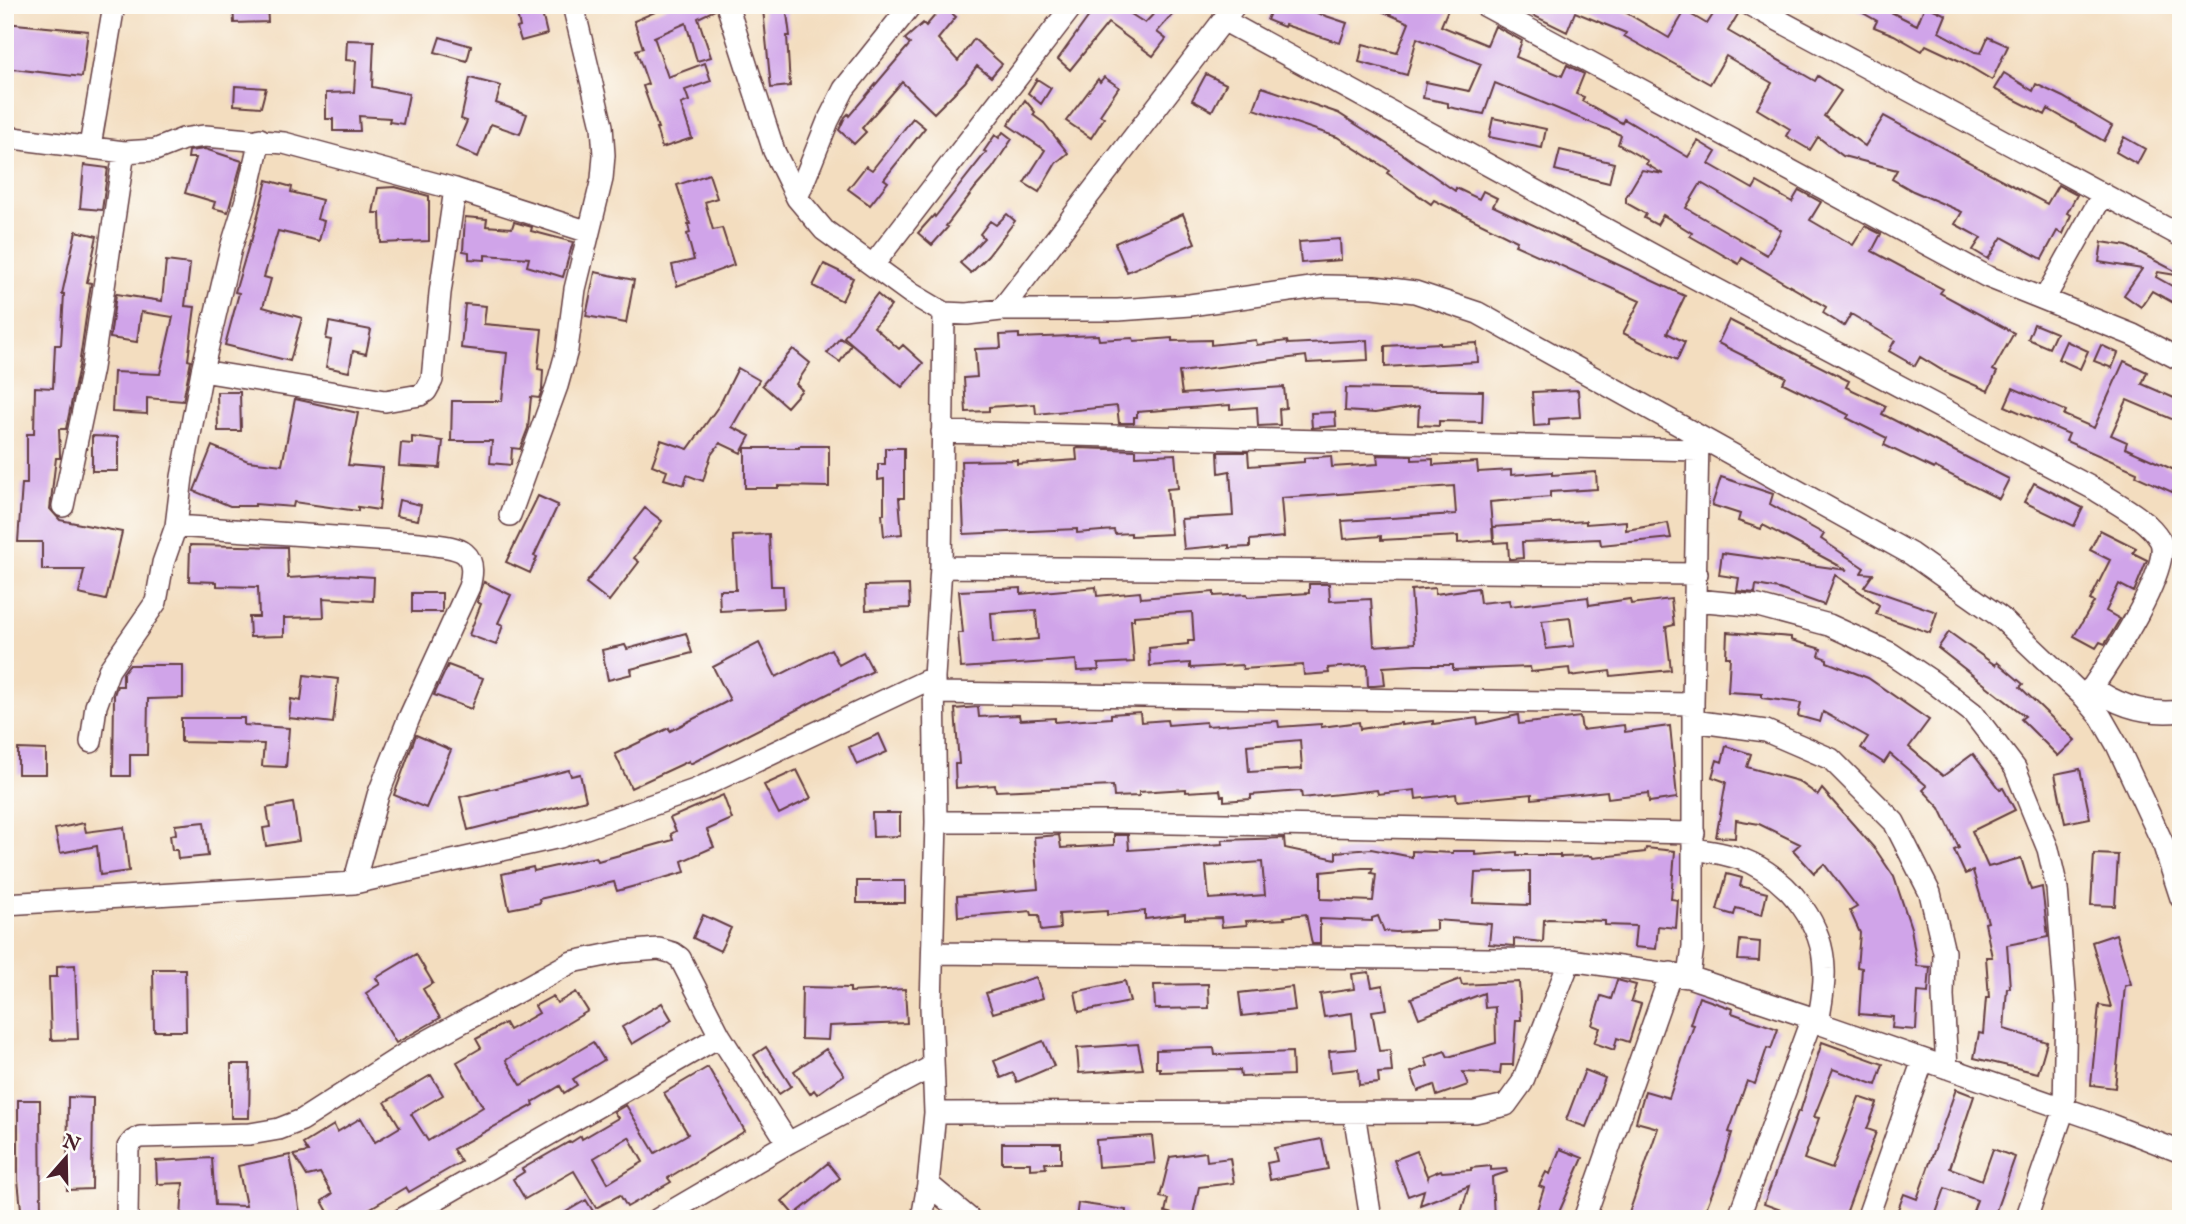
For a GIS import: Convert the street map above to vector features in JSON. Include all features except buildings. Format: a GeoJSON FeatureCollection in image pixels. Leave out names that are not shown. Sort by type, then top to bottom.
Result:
{"type":"FeatureCollection","features":[{"type":"Feature","properties":{"kind":"street"},"geometry":{"type":"LineString","coordinates":[[90,146],[114,5]]}},
{"type":"Feature","properties":{"kind":"street"},"geometry":{"type":"LineString","coordinates":[[510,515],[557,386],[567,350],[575,289],[602,179],[604,155],[601,126],[572,5]]}},
{"type":"Feature","properties":{"kind":"street"},"geometry":{"type":"LineString","coordinates":[[727,5],[774,151],[797,198],[824,230],[912,294],[944,313],[1118,310],[1189,305],[1325,286],[1374,287],[1415,292],[1478,313],[1698,443],[1911,554],[2000,617],[2089,693],[2121,706],[2141,710],[2181,711]]}},
{"type":"Feature","properties":{"kind":"street"},"geometry":{"type":"LineString","coordinates":[[797,198],[844,89],[911,5]]}},
{"type":"Feature","properties":{"kind":"street"},"geometry":{"type":"LineString","coordinates":[[873,265],[1073,5]]}},
{"type":"Feature","properties":{"kind":"street"},"geometry":{"type":"LineString","coordinates":[[1484,5],[1986,276],[2133,335],[2181,360]]}},
{"type":"Feature","properties":{"kind":"street"},"geometry":{"type":"LineString","coordinates":[[1750,5],[2181,236]]}},
{"type":"Feature","properties":{"kind":"street"},"geometry":{"type":"LineString","coordinates":[[1001,310],[1229,13],[1695,278],[2096,490],[2150,526],[2162,542],[2163,560],[2129,631],[2089,693]]}},
{"type":"Feature","properties":{"kind":"street"},"geometry":{"type":"LineString","coordinates":[[5,136],[124,152],[155,150],[183,139],[205,136],[260,139],[455,189],[589,232]]}},
{"type":"Feature","properties":{"kind":"street"},"geometry":{"type":"LineString","coordinates":[[91,742],[96,706],[108,670],[156,602],[163,563],[176,526],[202,371],[260,139]]}},
{"type":"Feature","properties":{"kind":"street"},"geometry":{"type":"LineString","coordinates":[[63,506],[92,368],[124,152]]}},
{"type":"Feature","properties":{"kind":"street"},"geometry":{"type":"LineString","coordinates":[[202,371],[384,401],[420,396],[432,380],[440,293],[455,189]]}},
{"type":"Feature","properties":{"kind":"street"},"geometry":{"type":"LineString","coordinates":[[2046,298],[2103,194]]}},
{"type":"Feature","properties":{"kind":"street"},"geometry":{"type":"LineString","coordinates":[[922,1219],[935,1113],[931,1006],[936,822],[935,685],[942,567],[944,313]]}},
{"type":"Feature","properties":{"kind":"street"},"geometry":{"type":"LineString","coordinates":[[942,432],[1698,443]]}},
{"type":"Feature","properties":{"kind":"street"},"geometry":{"type":"LineString","coordinates":[[1584,1219],[1693,946],[1693,712],[1698,443]]}},
{"type":"Feature","properties":{"kind":"street"},"geometry":{"type":"LineString","coordinates":[[176,526],[419,543],[457,549],[468,555],[473,565],[469,587],[409,718],[378,795],[355,883]]}},
{"type":"Feature","properties":{"kind":"street"},"geometry":{"type":"LineString","coordinates":[[942,567],[1696,574]]}},
{"type":"Feature","properties":{"kind":"street"},"geometry":{"type":"LineString","coordinates":[[1696,600],[1758,606],[1829,625],[1890,653],[1973,713],[2015,768],[2048,849],[2057,888],[2066,1002],[2064,1109],[2026,1219]]}},
{"type":"Feature","properties":{"kind":"street"},"geometry":{"type":"LineString","coordinates":[[5,904],[355,883],[560,837],[695,790],[935,685],[1693,712],[1766,731],[1831,760],[1894,822],[1930,892],[1944,953],[1943,996],[1947,1068]]}},
{"type":"Feature","properties":{"kind":"street"},"geometry":{"type":"LineString","coordinates":[[2089,693],[2117,745],[2164,846],[2181,898]]}},
{"type":"Feature","properties":{"kind":"street"},"geometry":{"type":"LineString","coordinates":[[936,822],[1117,822],[1694,841],[1751,863],[1777,878],[1811,919],[1824,968],[1815,1020],[1738,1219]]}},
{"type":"Feature","properties":{"kind":"street"},"geometry":{"type":"LineString","coordinates":[[127,1219],[128,1147],[132,1141],[141,1137],[250,1134],[279,1129],[302,1120],[411,1050],[572,962],[621,952],[659,949],[680,958],[720,1036],[788,1143]]}},
{"type":"Feature","properties":{"kind":"street"},"geometry":{"type":"LineString","coordinates":[[934,953],[1570,960],[1680,975],[1815,1020],[2181,1152]]}},
{"type":"Feature","properties":{"kind":"street"},"geometry":{"type":"LineString","coordinates":[[935,1113],[1475,1112],[1506,1105],[1522,1083],[1570,960]]}},
{"type":"Feature","properties":{"kind":"street"},"geometry":{"type":"LineString","coordinates":[[402,1219],[720,1036]]}},
{"type":"Feature","properties":{"kind":"street"},"geometry":{"type":"LineString","coordinates":[[1867,1219],[1923,1060]]}},
{"type":"Feature","properties":{"kind":"street"},"geometry":{"type":"LineString","coordinates":[[658,1219],[788,1143],[933,1066]]}},
{"type":"Feature","properties":{"kind":"street"},"geometry":{"type":"LineString","coordinates":[[1354,1113],[1371,1219]]}},
{"type":"Feature","properties":{"kind":"street"},"geometry":{"type":"LineString","coordinates":[[928,1184],[970,1219]]}}]}
